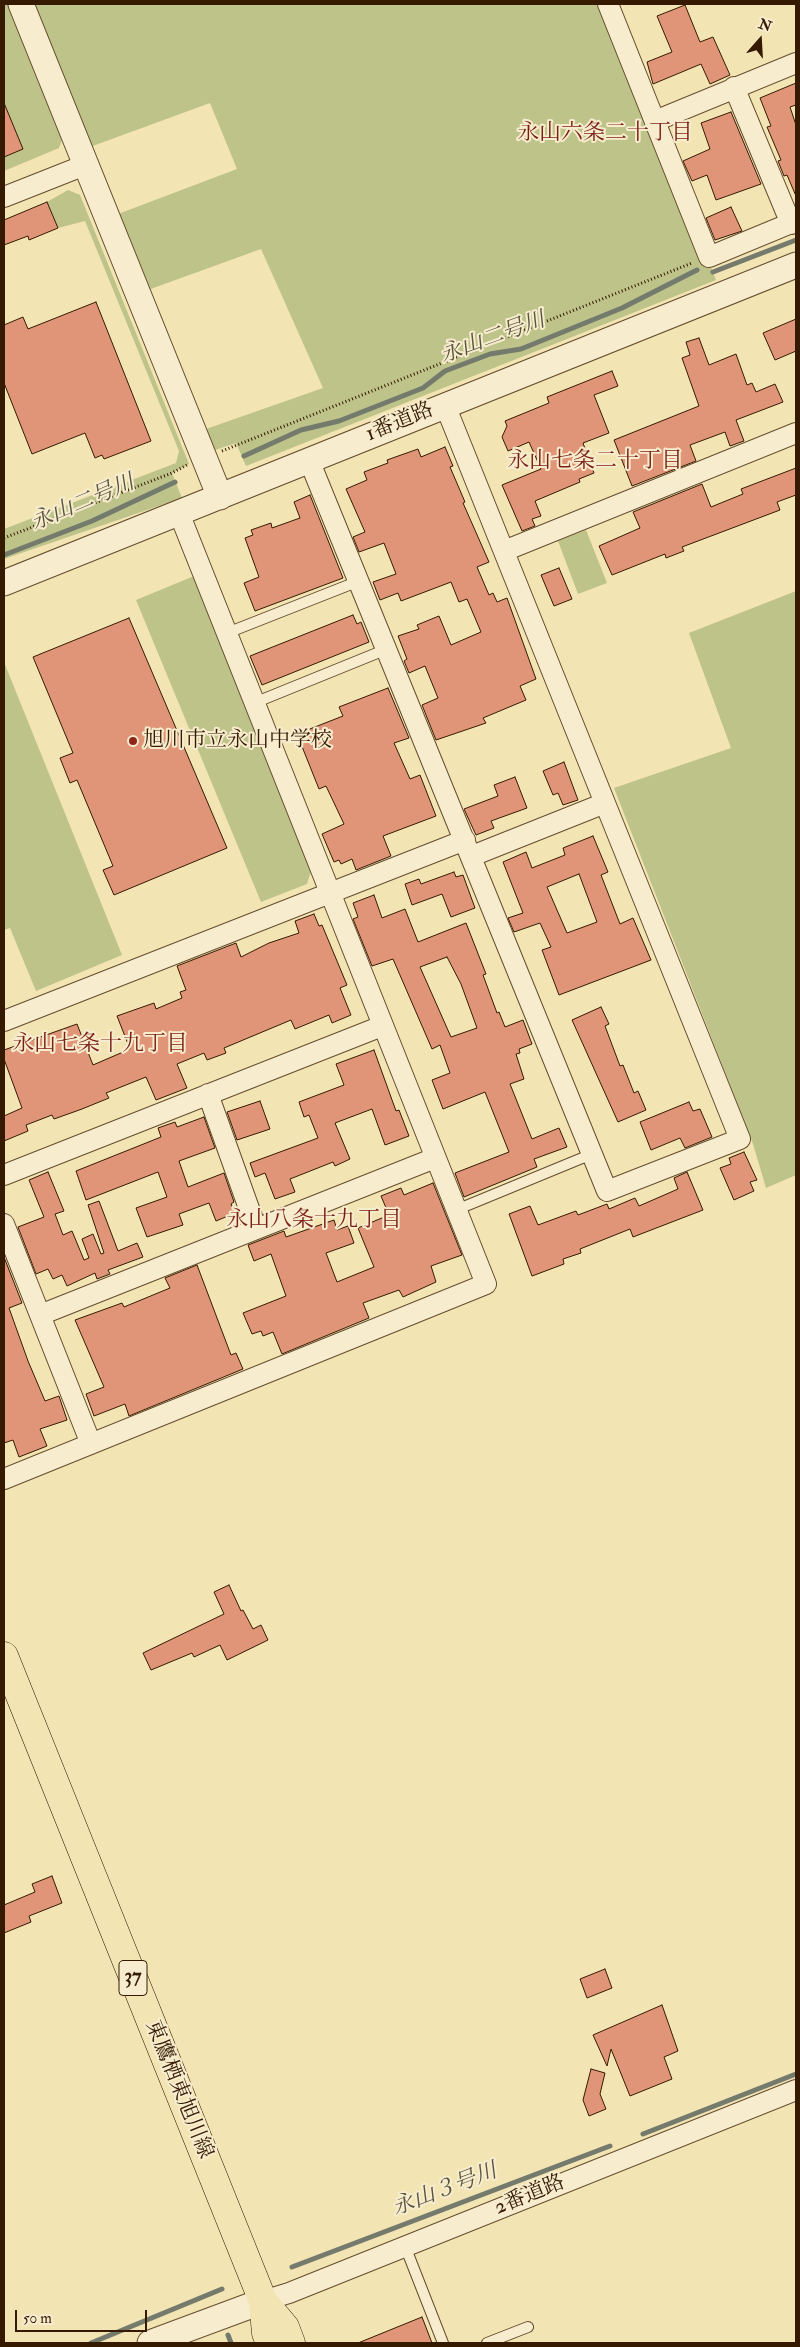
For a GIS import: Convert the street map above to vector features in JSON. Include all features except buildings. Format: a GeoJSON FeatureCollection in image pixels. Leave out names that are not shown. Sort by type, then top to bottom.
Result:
{"type":"FeatureCollection","features":[{"type":"Feature","properties":{"kind":"main road","name":"東鷹栖東旭川線"},"geometry":{"type":"LineString","coordinates":[[4,1656],[263,2300],[266,2333],[270,2343]]}},
{"type":"Feature","properties":{"kind":"main road","name":"東鷹栖東旭川線"},"geometry":{"type":"LineString","coordinates":[[263,2300],[285,2327],[291,2343]]}},
{"type":"Feature","properties":{"kind":"street"},"geometry":{"type":"LineString","coordinates":[[21,4],[85,165],[195,457],[220,497]]}},
{"type":"Feature","properties":{"kind":"street"},"geometry":{"type":"LineString","coordinates":[[608,4],[709,257],[794,222],[734,87]]}},
{"type":"Feature","properties":{"kind":"street"},"geometry":{"type":"LineString","coordinates":[[655,121],[796,63]]}},
{"type":"Feature","properties":{"kind":"street"},"geometry":{"type":"LineString","coordinates":[[4,197],[85,165]]}},
{"type":"Feature","properties":{"kind":"street","name":"1番道路"},"geometry":{"type":"LineString","coordinates":[[4,583],[445,405],[795,271]]}},
{"type":"Feature","properties":{"kind":"street"},"geometry":{"type":"LineString","coordinates":[[309,460],[607,1191],[740,1139],[445,405]]}},
{"type":"Feature","properties":{"kind":"street"},"geometry":{"type":"LineString","coordinates":[[504,551],[796,434]]}},
{"type":"Feature","properties":{"kind":"street"},"geometry":{"type":"LineString","coordinates":[[4,1479],[486,1284],[179,513]]}},
{"type":"Feature","properties":{"kind":"street"},"geometry":{"type":"LineString","coordinates":[[4,1021],[329,892],[605,803]]}},
{"type":"Feature","properties":{"kind":"street"},"geometry":{"type":"LineString","coordinates":[[4,1175],[382,1026]]}},
{"type":"Feature","properties":{"kind":"street"},"geometry":{"type":"LineString","coordinates":[[208,1094],[256,1228]]}},
{"type":"Feature","properties":{"kind":"street"},"geometry":{"type":"LineString","coordinates":[[40,1315],[435,1158]]}},
{"type":"Feature","properties":{"kind":"street"},"geometry":{"type":"LineString","coordinates":[[4,1224],[91,1444]]}},
{"type":"Feature","properties":{"kind":"street","name":"2番道路"},"geometry":{"type":"LineString","coordinates":[[263,2300],[289,2292],[796,2090]]}},
{"type":"Feature","properties":{"kind":"street"},"geometry":{"type":"LineString","coordinates":[[150,2343],[263,2300]]}},
{"type":"Feature","properties":{"kind":"lane"},"geometry":{"type":"LineString","coordinates":[[227,633],[359,581]]}},
{"type":"Feature","properties":{"kind":"lane"},"geometry":{"type":"LineString","coordinates":[[254,703],[387,649]]}},
{"type":"Feature","properties":{"kind":"lane"},"geometry":{"type":"LineString","coordinates":[[456,1210],[592,1154]]}},
{"type":"Feature","properties":{"kind":"lane"},"geometry":{"type":"LineString","coordinates":[[405,2246],[443,2343]]}},
{"type":"Feature","properties":{"kind":"lane"},"geometry":{"type":"LineString","coordinates":[[487,2343],[528,2328]]}},
{"type":"Feature","properties":{"kind":"path"},"geometry":{"type":"LineString","coordinates":[[4,538],[172,473],[189,464],[195,457],[709,257]]}},
{"type":"Feature","properties":{"kind":"green space"},"geometry":{"type":"Polygon","coordinates":[[[4,4],[12,4],[63,137],[59,148],[4,171],[4,4]]]}},
{"type":"Feature","properties":{"kind":"green space"},"geometry":{"type":"Polygon","coordinates":[[[34,4],[605,4],[716,280],[246,466],[236,443],[215,450],[206,429],[323,388],[261,249],[148,290],[118,214],[237,169],[210,103],[90,147],[34,4]]]}},
{"type":"Feature","properties":{"kind":"green space"},"geometry":{"type":"Polygon","coordinates":[[[68,190],[80,195],[189,464],[172,473],[182,498],[4,559],[4,529],[176,463],[179,451],[85,221],[58,228],[47,202],[68,190]]]}},
{"type":"Feature","properties":{"kind":"green space"},"geometry":{"type":"Polygon","coordinates":[[[586,530],[607,583],[578,594],[558,541],[586,530]]]}},
{"type":"Feature","properties":{"kind":"green space"},"geometry":{"type":"Polygon","coordinates":[[[194,576],[311,871],[307,884],[261,902],[136,600],[194,576]]]}},
{"type":"Feature","properties":{"kind":"green space"},"geometry":{"type":"Polygon","coordinates":[[[796,591],[796,1175],[766,1188],[753,1144],[614,788],[731,748],[689,633],[796,591]]]}},
{"type":"Feature","properties":{"kind":"green space"},"geometry":{"type":"Polygon","coordinates":[[[4,662],[122,955],[36,991],[10,928],[4,930],[4,662]]]}},
{"type":"Feature","properties":{"kind":"waterway","name":"永山二号川"},"geometry":{"type":"LineString","coordinates":[[713,272],[796,240]]}},
{"type":"Feature","properties":{"kind":"waterway","name":"永山二号川"},"geometry":{"type":"LineString","coordinates":[[244,456],[301,430],[339,421],[423,388],[445,371],[490,354],[521,349],[622,308],[697,270]]}},
{"type":"Feature","properties":{"kind":"waterway","name":"永山二号川"},"geometry":{"type":"LineString","coordinates":[[4,555],[92,521],[175,482]]}},
{"type":"Feature","properties":{"kind":"waterway","name":"永山３号川"},"geometry":{"type":"LineString","coordinates":[[643,2134],[796,2074]]}},
{"type":"Feature","properties":{"kind":"waterway","name":"永山３号川"},"geometry":{"type":"LineString","coordinates":[[292,2267],[610,2146]]}},
{"type":"Feature","properties":{"kind":"waterway","name":"永山３号川"},"geometry":{"type":"LineString","coordinates":[[91,2343],[222,2289]]}},
{"type":"Feature","properties":{"kind":"waterway"},"geometry":{"type":"LineString","coordinates":[[228,2335],[231,2343]]}},
{"type":"Feature","properties":{"kind":"place","name":"旭川市立永山中学校"},"geometry":{"type":"Point","coordinates":[133,741]}},
{"type":"Feature","properties":{"kind":"district","name":"永山六条二十丁目"},"geometry":{"type":"Point","coordinates":[605,134]}},
{"type":"Feature","properties":{"kind":"district","name":"永山七条二十丁目"},"geometry":{"type":"Point","coordinates":[595,462]}},
{"type":"Feature","properties":{"kind":"district","name":"永山七条十九丁目"},"geometry":{"type":"Point","coordinates":[100,1045]}},
{"type":"Feature","properties":{"kind":"district","name":"永山八条十九丁目"},"geometry":{"type":"Point","coordinates":[314,1221]}}]}
